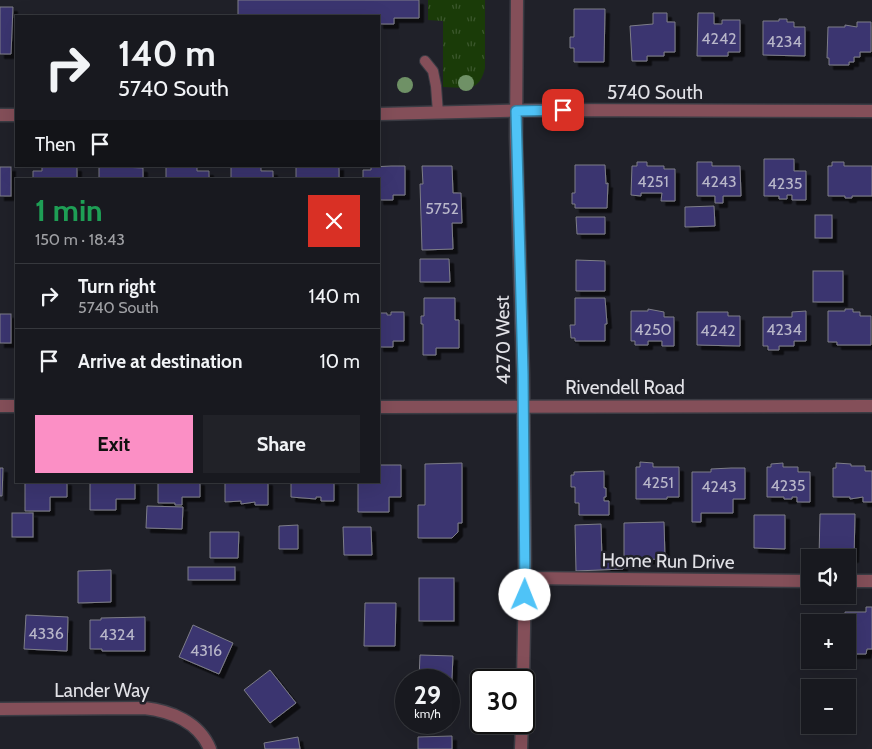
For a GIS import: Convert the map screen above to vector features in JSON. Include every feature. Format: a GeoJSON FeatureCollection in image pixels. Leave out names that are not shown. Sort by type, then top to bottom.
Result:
{"type":"FeatureCollection","features":[{"type":"Feature","properties":{"kind":"street","name":"4270 West"},"geometry":{"type":"LineString","coordinates":[[517,0],[516,111],[525,578],[523,669]]}},
{"type":"Feature","properties":{"kind":"street","name":"5740 South"},"geometry":{"type":"LineString","coordinates":[[380,114],[516,111],[872,111]]}},
{"type":"Feature","properties":{"kind":"street"},"geometry":{"type":"LineString","coordinates":[[0,115],[15,115]]}},
{"type":"Feature","properties":{"kind":"street"},"geometry":{"type":"LineString","coordinates":[[0,406],[15,406]]}},
{"type":"Feature","properties":{"kind":"street","name":"Rivendell Road"},"geometry":{"type":"LineString","coordinates":[[380,406],[872,406]]}},
{"type":"Feature","properties":{"kind":"street","name":"Home Run Drive"},"geometry":{"type":"LineString","coordinates":[[525,578],[801,581]]}},
{"type":"Feature","properties":{"kind":"street"},"geometry":{"type":"LineString","coordinates":[[856,581],[872,582]]}},
{"type":"Feature","properties":{"kind":"street","name":"Lander Way"},"geometry":{"type":"LineString","coordinates":[[0,709],[144,708],[161,710],[183,719],[198,730],[210,749]]}},
{"type":"Feature","properties":{"kind":"street"},"geometry":{"type":"LineString","coordinates":[[521,749],[522,734]]}},
{"type":"Feature","properties":{"kind":"lane"},"geometry":{"type":"LineString","coordinates":[[425,61],[433,71],[438,113]]}},
{"type":"Feature","properties":{"kind":"green space"},"geometry":{"type":"Polygon","coordinates":[[[428,0],[485,0],[485,68],[479,82],[475,85],[464,88],[443,87],[443,21],[428,20],[428,0]]]}},
{"type":"Feature","properties":{"kind":"building"},"geometry":{"type":"Polygon","coordinates":[[[238,0],[419,0],[419,18],[394,18],[394,24],[380,24],[380,15],[238,15],[238,0]]]}},
{"type":"Feature","properties":{"kind":"building"},"geometry":{"type":"Polygon","coordinates":[[[0,7],[13,7],[11,54],[0,54],[0,7]]]}},
{"type":"Feature","properties":{"kind":"building"},"geometry":{"type":"Polygon","coordinates":[[[574,9],[605,9],[604,62],[574,62],[574,48],[570,48],[570,37],[574,37],[574,9]]]}},
{"type":"Feature","properties":{"kind":"building"},"geometry":{"type":"Polygon","coordinates":[[[653,13],[667,13],[667,22],[675,22],[675,52],[664,52],[664,56],[647,56],[647,61],[632,61],[630,26],[653,24],[653,13]]]}},
{"type":"Feature","properties":{"kind":"building"},"geometry":{"type":"Polygon","coordinates":[[[698,13],[714,13],[714,24],[722,24],[722,20],[740,20],[740,52],[728,52],[728,56],[697,56],[698,13]]]}},
{"type":"Feature","properties":{"kind":"building"},"geometry":{"type":"Polygon","coordinates":[[[779,19],[787,19],[787,22],[794,22],[794,27],[805,27],[805,56],[763,55],[763,21],[779,21],[779,19]]]}},
{"type":"Feature","properties":{"kind":"building"},"geometry":{"type":"Polygon","coordinates":[[[857,22],[871,22],[871,52],[860,52],[860,57],[854,57],[854,62],[849,62],[849,65],[829,65],[829,58],[827,58],[828,27],[845,27],[845,25],[857,27],[857,22]]]}},
{"type":"Feature","properties":{"kind":"building"},"geometry":{"type":"Polygon","coordinates":[[[764,159],[794,159],[794,171],[806,171],[806,200],[792,200],[792,195],[787,195],[787,199],[779,199],[779,196],[764,196],[764,159]]]}},
{"type":"Feature","properties":{"kind":"building"},"geometry":{"type":"Polygon","coordinates":[[[637,162],[647,162],[647,166],[664,166],[664,169],[675,169],[675,201],[661,201],[662,193],[641,193],[641,196],[631,195],[632,166],[637,166],[637,162]]]}},
{"type":"Feature","properties":{"kind":"building"},"geometry":{"type":"Polygon","coordinates":[[[697,162],[712,162],[712,166],[740,166],[741,196],[723,196],[723,203],[715,203],[715,196],[697,196],[697,162]]]}},
{"type":"Feature","properties":{"kind":"building"},"geometry":{"type":"Polygon","coordinates":[[[832,162],[844,162],[844,166],[872,166],[872,196],[845,198],[845,196],[828,196],[828,166],[832,166],[832,162]]]}},
{"type":"Feature","properties":{"kind":"building"},"geometry":{"type":"Polygon","coordinates":[[[575,165],[605,165],[606,184],[608,183],[607,208],[575,208],[575,204],[572,204],[572,193],[575,193],[575,165]]]}},
{"type":"Feature","properties":{"kind":"building"},"geometry":{"type":"Polygon","coordinates":[[[405,166],[405,195],[393,195],[393,200],[380,200],[380,178],[363,178],[363,170],[371,170],[371,167],[405,166]]]}},
{"type":"Feature","properties":{"kind":"building"},"geometry":{"type":"Polygon","coordinates":[[[422,166],[452,166],[453,193],[461,193],[462,223],[452,223],[453,249],[422,250],[420,184],[423,184],[422,166]]]}},
{"type":"Feature","properties":{"kind":"building"},"geometry":{"type":"Polygon","coordinates":[[[0,167],[11,167],[11,196],[0,196],[0,167]]]}},
{"type":"Feature","properties":{"kind":"building"},"geometry":{"type":"Polygon","coordinates":[[[42,167],[77,167],[77,178],[33,178],[33,171],[42,171],[42,167]]]}},
{"type":"Feature","properties":{"kind":"building"},"geometry":{"type":"Polygon","coordinates":[[[166,167],[197,167],[197,171],[209,171],[209,178],[166,178],[166,167]]]}},
{"type":"Feature","properties":{"kind":"building"},"geometry":{"type":"Polygon","coordinates":[[[231,167],[261,167],[261,171],[273,171],[273,178],[231,178],[231,167]]]}},
{"type":"Feature","properties":{"kind":"building"},"geometry":{"type":"Polygon","coordinates":[[[296,167],[339,167],[339,178],[296,178],[296,167]]]}},
{"type":"Feature","properties":{"kind":"building"},"geometry":{"type":"Polygon","coordinates":[[[99,168],[143,168],[143,178],[99,178],[99,168]]]}},
{"type":"Feature","properties":{"kind":"building"},"geometry":{"type":"Polygon","coordinates":[[[714,206],[715,226],[685,227],[685,207],[714,206]]]}},
{"type":"Feature","properties":{"kind":"building"},"geometry":{"type":"Polygon","coordinates":[[[815,215],[832,215],[832,238],[815,238],[815,215]]]}},
{"type":"Feature","properties":{"kind":"building"},"geometry":{"type":"Polygon","coordinates":[[[576,217],[605,217],[605,234],[577,234],[576,217]]]}},
{"type":"Feature","properties":{"kind":"building"},"geometry":{"type":"Polygon","coordinates":[[[420,259],[449,259],[450,282],[420,282],[420,259]]]}},
{"type":"Feature","properties":{"kind":"building"},"geometry":{"type":"Polygon","coordinates":[[[576,260],[605,261],[605,291],[576,291],[576,260]]]}},
{"type":"Feature","properties":{"kind":"building"},"geometry":{"type":"Polygon","coordinates":[[[813,271],[843,271],[843,302],[813,302],[813,271]]]}},
{"type":"Feature","properties":{"kind":"building"},"geometry":{"type":"Polygon","coordinates":[[[424,298],[455,298],[455,320],[459,320],[459,348],[436,348],[436,355],[423,355],[423,324],[421,324],[421,316],[424,316],[424,298]]]}},
{"type":"Feature","properties":{"kind":"building"},"geometry":{"type":"Polygon","coordinates":[[[575,298],[605,298],[607,324],[605,324],[605,341],[575,341],[575,338],[571,338],[570,325],[575,325],[575,298]]]}},
{"type":"Feature","properties":{"kind":"building"},"geometry":{"type":"Polygon","coordinates":[[[648,309],[664,312],[664,317],[674,317],[674,346],[662,346],[662,341],[648,341],[648,345],[635,345],[635,341],[631,341],[631,311],[648,311],[648,309]]]}},
{"type":"Feature","properties":{"kind":"building"},"geometry":{"type":"Polygon","coordinates":[[[845,309],[853,309],[853,312],[860,312],[860,316],[871,316],[871,345],[837,345],[837,342],[828,342],[828,311],[845,311],[845,309]]]}},
{"type":"Feature","properties":{"kind":"building"},"geometry":{"type":"Polygon","coordinates":[[[806,311],[806,341],[794,341],[794,346],[779,346],[779,350],[768,350],[768,346],[763,346],[763,317],[792,317],[792,312],[806,311]]]}},
{"type":"Feature","properties":{"kind":"building"},"geometry":{"type":"Polygon","coordinates":[[[391,312],[404,312],[404,341],[393,341],[393,347],[380,347],[380,313],[391,315],[391,312]]]}},
{"type":"Feature","properties":{"kind":"building"},"geometry":{"type":"Polygon","coordinates":[[[697,312],[728,312],[728,316],[740,316],[740,346],[697,345],[697,312]]]}},
{"type":"Feature","properties":{"kind":"building"},"geometry":{"type":"Polygon","coordinates":[[[0,314],[11,314],[11,343],[0,343],[0,314]]]}},
{"type":"Feature","properties":{"kind":"building"},"geometry":{"type":"Polygon","coordinates":[[[640,462],[653,463],[653,467],[679,467],[679,497],[636,499],[636,467],[640,467],[640,462]]]}},
{"type":"Feature","properties":{"kind":"building"},"geometry":{"type":"Polygon","coordinates":[[[462,463],[462,523],[458,523],[458,532],[452,538],[418,538],[418,505],[425,505],[425,464],[462,463]]]}},
{"type":"Feature","properties":{"kind":"building"},"geometry":{"type":"Polygon","coordinates":[[[783,463],[783,467],[798,467],[798,472],[810,472],[810,502],[797,502],[797,497],[784,499],[784,497],[767,497],[767,467],[771,467],[771,464],[783,463]]]}},
{"type":"Feature","properties":{"kind":"building"},"geometry":{"type":"Polygon","coordinates":[[[836,463],[865,466],[865,471],[872,471],[872,502],[863,502],[863,497],[850,499],[850,497],[833,497],[833,468],[836,468],[836,463]]]}},
{"type":"Feature","properties":{"kind":"building"},"geometry":{"type":"Polygon","coordinates":[[[380,465],[401,465],[401,497],[389,497],[389,512],[358,512],[358,483],[380,483],[380,465]]]}},
{"type":"Feature","properties":{"kind":"building"},"geometry":{"type":"Polygon","coordinates":[[[0,468],[3,468],[2,496],[0,496],[0,468]]]}},
{"type":"Feature","properties":{"kind":"building"},"geometry":{"type":"Polygon","coordinates":[[[745,468],[745,499],[733,499],[733,513],[701,513],[701,522],[692,522],[692,472],[711,472],[711,469],[745,468]]]}},
{"type":"Feature","properties":{"kind":"building"},"geometry":{"type":"Polygon","coordinates":[[[604,471],[606,497],[604,497],[604,501],[609,501],[609,515],[579,515],[579,503],[575,503],[575,487],[571,487],[571,475],[574,475],[574,472],[604,471]]]}},
{"type":"Feature","properties":{"kind":"building"},"geometry":{"type":"Polygon","coordinates":[[[25,483],[67,483],[67,497],[50,497],[50,511],[25,511],[25,483]]]}},
{"type":"Feature","properties":{"kind":"building"},"geometry":{"type":"Polygon","coordinates":[[[90,483],[135,483],[135,499],[116,499],[116,510],[90,510],[90,483]]]}},
{"type":"Feature","properties":{"kind":"building"},"geometry":{"type":"Polygon","coordinates":[[[158,483],[200,483],[200,497],[182,497],[182,505],[158,503],[158,483]]]}},
{"type":"Feature","properties":{"kind":"building"},"geometry":{"type":"Polygon","coordinates":[[[225,483],[268,483],[268,505],[255,505],[255,502],[241,504],[241,501],[225,502],[225,483]]]}},
{"type":"Feature","properties":{"kind":"building"},"geometry":{"type":"Polygon","coordinates":[[[291,483],[334,483],[334,501],[321,501],[321,497],[316,497],[316,499],[291,497],[291,483]]]}},
{"type":"Feature","properties":{"kind":"building"},"geometry":{"type":"Polygon","coordinates":[[[147,506],[183,507],[182,529],[146,528],[147,506]]]}},
{"type":"Feature","properties":{"kind":"building"},"geometry":{"type":"Polygon","coordinates":[[[12,513],[33,513],[33,537],[12,537],[12,513]]]}},
{"type":"Feature","properties":{"kind":"building"},"geometry":{"type":"Polygon","coordinates":[[[820,514],[855,514],[854,549],[819,549],[820,514]]]}},
{"type":"Feature","properties":{"kind":"building"},"geometry":{"type":"Polygon","coordinates":[[[754,515],[785,515],[785,549],[754,548],[754,515]]]}},
{"type":"Feature","properties":{"kind":"building"},"geometry":{"type":"Polygon","coordinates":[[[664,522],[665,559],[624,560],[624,523],[664,522]]]}},
{"type":"Feature","properties":{"kind":"building"},"geometry":{"type":"Polygon","coordinates":[[[601,524],[602,560],[623,560],[623,569],[576,571],[575,525],[601,524]]]}},
{"type":"Feature","properties":{"kind":"building"},"geometry":{"type":"Polygon","coordinates":[[[298,525],[298,549],[279,549],[279,526],[298,525]]]}},
{"type":"Feature","properties":{"kind":"building"},"geometry":{"type":"Polygon","coordinates":[[[343,527],[371,527],[372,555],[344,555],[343,527]]]}},
{"type":"Feature","properties":{"kind":"building"},"geometry":{"type":"Polygon","coordinates":[[[210,532],[239,532],[238,558],[210,558],[210,532]]]}},
{"type":"Feature","properties":{"kind":"building"},"geometry":{"type":"Polygon","coordinates":[[[188,567],[235,567],[235,580],[188,580],[188,567]]]}},
{"type":"Feature","properties":{"kind":"building"},"geometry":{"type":"Polygon","coordinates":[[[111,570],[111,602],[78,603],[78,571],[111,570]]]}},
{"type":"Feature","properties":{"kind":"building"},"geometry":{"type":"Polygon","coordinates":[[[419,578],[454,578],[454,621],[419,621],[419,578]]]}},
{"type":"Feature","properties":{"kind":"building"},"geometry":{"type":"Polygon","coordinates":[[[365,603],[396,603],[395,646],[364,646],[365,603]]]}},
{"type":"Feature","properties":{"kind":"building"},"geometry":{"type":"Polygon","coordinates":[[[866,607],[872,607],[872,649],[867,649],[866,654],[856,654],[856,614],[845,614],[845,612],[866,612],[866,607]]]}},
{"type":"Feature","properties":{"kind":"building"},"geometry":{"type":"Polygon","coordinates":[[[26,615],[68,617],[67,651],[24,649],[26,615]]]}},
{"type":"Feature","properties":{"kind":"building"},"geometry":{"type":"Polygon","coordinates":[[[145,617],[145,651],[102,651],[102,649],[90,649],[90,620],[145,617]]]}},
{"type":"Feature","properties":{"kind":"building"},"geometry":{"type":"Polygon","coordinates":[[[193,625],[233,643],[219,674],[179,657],[193,625]]]}},
{"type":"Feature","properties":{"kind":"building"},"geometry":{"type":"Polygon","coordinates":[[[420,655],[453,656],[452,669],[419,669],[420,655]]]}},
{"type":"Feature","properties":{"kind":"building"},"geometry":{"type":"Polygon","coordinates":[[[270,670],[296,703],[270,723],[244,690],[270,670]]]}},
{"type":"Feature","properties":{"kind":"building"},"geometry":{"type":"Polygon","coordinates":[[[452,736],[452,749],[418,749],[418,737],[452,736]]]}},
{"type":"Feature","properties":{"kind":"building"},"geometry":{"type":"Polygon","coordinates":[[[298,737],[300,749],[265,749],[264,743],[298,737]]]}},
{"type":"Feature","properties":{"kind":"route"},"geometry":{"type":"LineString","coordinates":[[525,595],[523,374],[516,111],[563,110]]}}]}
